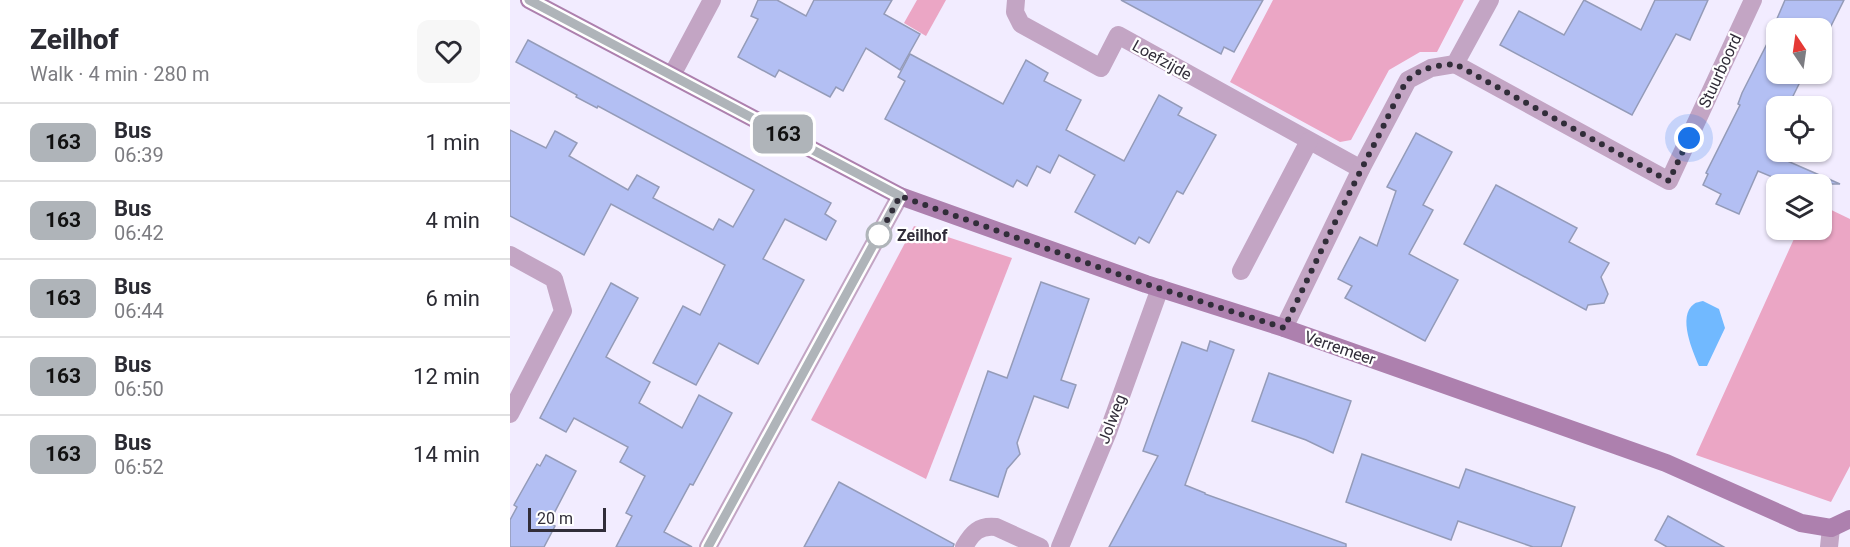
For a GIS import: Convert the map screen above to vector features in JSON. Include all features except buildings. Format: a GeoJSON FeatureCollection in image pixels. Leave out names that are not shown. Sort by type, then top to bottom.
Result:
{"type":"FeatureCollection","features":[{"type":"Feature","properties":{"kind":"street","name":"Verremeer"},"geometry":{"type":"LineString","coordinates":[[529,0],[900,196],[1666,463],[1801,523],[1831,528]]}},
{"type":"Feature","properties":{"kind":"street"},"geometry":{"type":"LineString","coordinates":[[672,75],[712,0]]}},
{"type":"Feature","properties":{"kind":"street","name":"Loefzijde"},"geometry":{"type":"LineString","coordinates":[[1016,0],[1015,12],[1022,24],[1101,68],[1118,35],[1361,169]]}},
{"type":"Feature","properties":{"kind":"street"},"geometry":{"type":"LineString","coordinates":[[1284,328],[1361,169],[1408,80],[1431,68],[1455,64],[1490,0]]}},
{"type":"Feature","properties":{"kind":"street","name":"Stuurboord"},"geometry":{"type":"LineString","coordinates":[[1455,64],[1669,181],[1753,0]]}},
{"type":"Feature","properties":{"kind":"street"},"geometry":{"type":"LineString","coordinates":[[1241,271],[1309,141]]}},
{"type":"Feature","properties":{"kind":"street"},"geometry":{"type":"LineString","coordinates":[[708,547],[900,196]]}},
{"type":"Feature","properties":{"kind":"street"},"geometry":{"type":"LineString","coordinates":[[510,255],[554,279],[563,310],[510,414]]}},
{"type":"Feature","properties":{"kind":"street","name":"Jolweg"},"geometry":{"type":"LineString","coordinates":[[1060,547],[1108,432],[1160,288]]}},
{"type":"Feature","properties":{"kind":"street"},"geometry":{"type":"LineString","coordinates":[[1829,547],[1831,528],[1850,519]]}},
{"type":"Feature","properties":{"kind":"street"},"geometry":{"type":"LineString","coordinates":[[964,547],[976,530],[988,526],[996,527],[1040,547]]}},
{"type":"Feature","properties":{"kind":"shaded area"},"geometry":{"type":"Polygon","coordinates":[[[917,0],[946,0],[926,36],[904,23],[917,0]]]}},
{"type":"Feature","properties":{"kind":"shaded area"},"geometry":{"type":"Polygon","coordinates":[[[1273,0],[1464,0],[1437,52],[1420,52],[1389,70],[1351,140],[1340,142],[1230,82],[1273,0]]]}},
{"type":"Feature","properties":{"kind":"shaded area"},"geometry":{"type":"Polygon","coordinates":[[[1832,210],[1850,219],[1850,466],[1831,502],[1696,455],[1793,240],[1832,240],[1832,210]]]}},
{"type":"Feature","properties":{"kind":"shaded area"},"geometry":{"type":"Polygon","coordinates":[[[914,226],[1012,258],[926,479],[811,420],[914,226]]]}},
{"type":"Feature","properties":{"kind":"water"},"geometry":{"type":"Polygon","coordinates":[[[1703,301],[1719,309],[1725,328],[1707,366],[1699,366],[1688,334],[1687,317],[1694,304],[1703,301]]]}},
{"type":"Feature","properties":{"kind":"bus line","name":"163"},"geometry":{"type":"LineString","coordinates":[[529,0],[900,196],[708,547]]}},
{"type":"Feature","properties":{"kind":"place","name":"Zeilhof"},"geometry":{"type":"Point","coordinates":[879,235]}},
{"type":"Feature","properties":{"kind":"route"},"geometry":{"type":"LineString","coordinates":[[879,235],[878,237],[900,196],[1146,284],[1284,328],[1361,169],[1408,80],[1418,74],[1442,65],[1455,64],[1669,181],[1689,138]]}}]}
